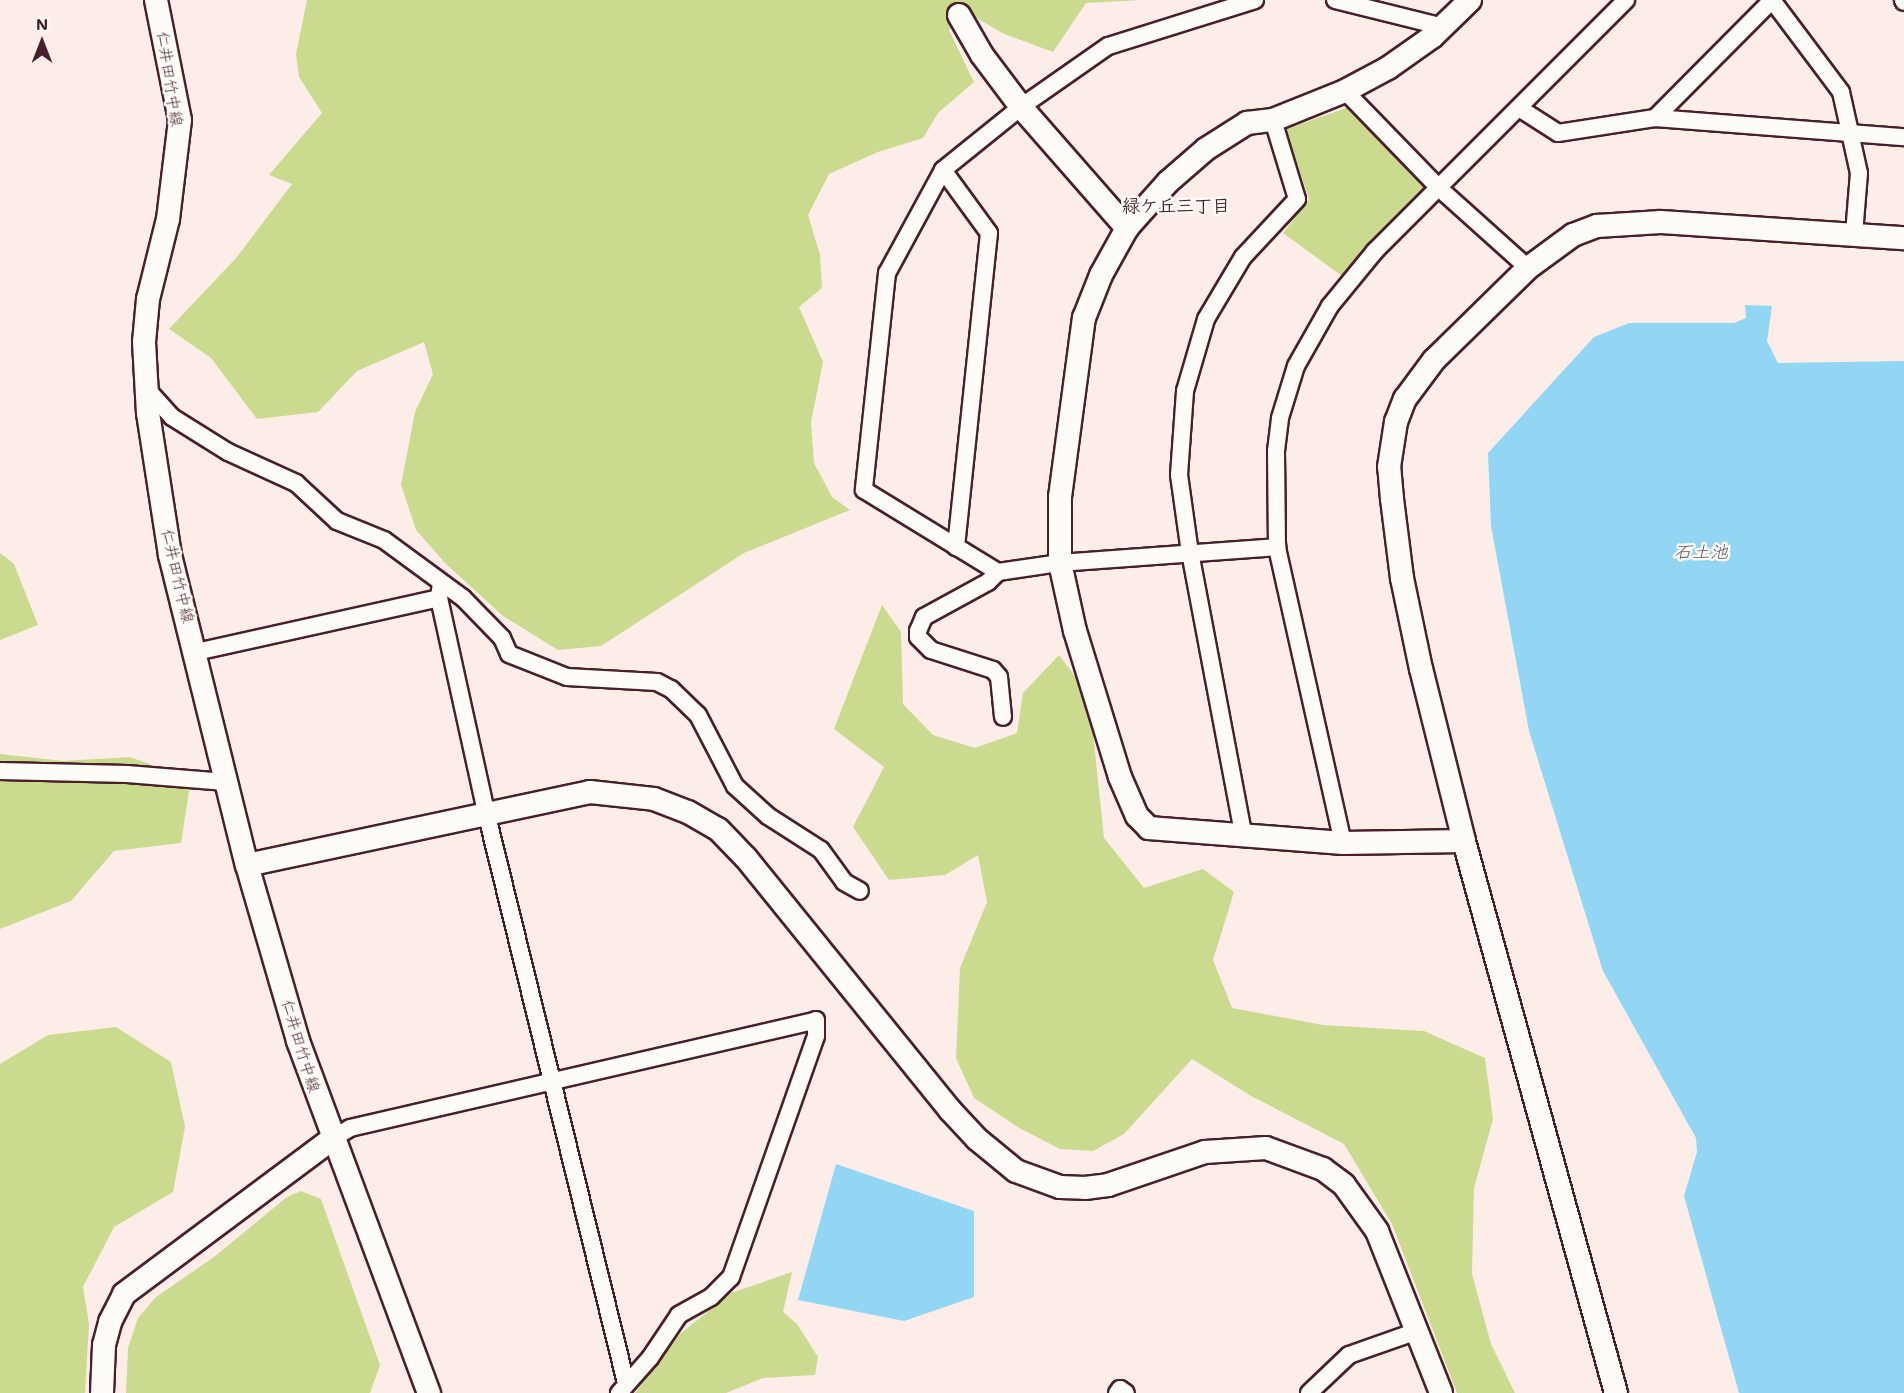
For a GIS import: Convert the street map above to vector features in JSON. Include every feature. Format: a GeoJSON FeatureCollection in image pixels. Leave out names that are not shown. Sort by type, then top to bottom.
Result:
{"type":"FeatureCollection","features":[{"type":"Feature","properties":{"kind":"street","name":"仁井田竹中線"},"geometry":{"type":"LineString","coordinates":[[156,0],[179,132],[168,219],[148,299],[146,387],[170,555],[196,652],[247,865],[298,1041],[429,1393]]}},
{"type":"Feature","properties":{"kind":"street"},"geometry":{"type":"LineString","coordinates":[[998,572],[864,490],[887,273],[943,170],[1021,107],[1108,46],[1255,0]]}},
{"type":"Feature","properties":{"kind":"street"},"geometry":{"type":"LineString","coordinates":[[1335,0],[1443,27]]}},
{"type":"Feature","properties":{"kind":"street"},"geometry":{"type":"LineString","coordinates":[[1464,841],[1343,843],[1244,838],[1149,828],[1137,816],[1120,777],[1075,632],[1059,562],[1060,497],[1084,318],[1101,275],[1127,228],[1168,182],[1206,149],[1247,123],[1273,120],[1345,91],[1388,69],[1443,27],[1470,0]]}},
{"type":"Feature","properties":{"kind":"street"},"geometry":{"type":"LineString","coordinates":[[1343,843],[1277,547],[1276,451],[1280,418],[1296,366],[1330,306],[1375,251],[1440,189],[1626,0]]}},
{"type":"Feature","properties":{"kind":"street"},"geometry":{"type":"LineString","coordinates":[[1655,118],[1772,0],[1841,92],[1853,134],[1859,173],[1854,234]]}},
{"type":"Feature","properties":{"kind":"street"},"geometry":{"type":"LineString","coordinates":[[959,15],[982,55],[1021,107],[1127,228]]}},
{"type":"Feature","properties":{"kind":"street"},"geometry":{"type":"LineString","coordinates":[[1345,91],[1440,189],[1528,268]]}},
{"type":"Feature","properties":{"kind":"street"},"geometry":{"type":"LineString","coordinates":[[1520,108],[1558,133],[1655,118],[1904,137]]}},
{"type":"Feature","properties":{"kind":"street"},"geometry":{"type":"LineString","coordinates":[[1244,838],[1190,554],[1179,475],[1184,401],[1206,319],[1243,257],[1297,199],[1273,120]]}},
{"type":"Feature","properties":{"kind":"street"},"geometry":{"type":"LineString","coordinates":[[943,170],[989,233],[957,547]]}},
{"type":"Feature","properties":{"kind":"street"},"geometry":{"type":"LineString","coordinates":[[1616,1393],[1464,841],[1402,578],[1389,467],[1392,440],[1405,399],[1419,378],[1528,268],[1573,235],[1629,221],[1904,238]]}},
{"type":"Feature","properties":{"kind":"street"},"geometry":{"type":"LineString","coordinates":[[146,387],[172,417],[228,452],[296,483],[337,521],[384,540],[440,590],[463,598],[502,638],[509,654],[567,677],[657,682],[671,689],[698,714],[735,786],[768,816],[821,850],[843,882],[860,891]]}},
{"type":"Feature","properties":{"kind":"street"},"geometry":{"type":"LineString","coordinates":[[1003,717],[999,677],[993,670],[931,650],[918,637],[924,617],[988,582],[998,572],[1059,562],[1277,547]]}},
{"type":"Feature","properties":{"kind":"street"},"geometry":{"type":"LineString","coordinates":[[196,652],[440,590]]}},
{"type":"Feature","properties":{"kind":"street"},"geometry":{"type":"LineString","coordinates":[[440,590],[486,812],[554,1080],[622,1388]]}},
{"type":"Feature","properties":{"kind":"street"},"geometry":{"type":"LineString","coordinates":[[0,771],[127,774],[226,782]]}},
{"type":"Feature","properties":{"kind":"street"},"geometry":{"type":"LineString","coordinates":[[247,865],[486,812],[590,792],[654,799],[688,812],[718,829],[746,858],[950,1110],[977,1139],[1016,1170],[1060,1187],[1085,1188],[1108,1185],[1205,1152],[1266,1148],[1291,1155],[1323,1169],[1344,1185],[1366,1212],[1417,1330],[1441,1393]]}},
{"type":"Feature","properties":{"kind":"street"},"geometry":{"type":"LineString","coordinates":[[102,1393],[104,1345],[110,1322],[124,1294],[351,1128],[816,1020],[816,1036],[731,1277],[711,1297],[679,1315],[650,1358],[622,1388]]}},
{"type":"Feature","properties":{"kind":"street"},"geometry":{"type":"LineString","coordinates":[[1309,1393],[1349,1354],[1417,1330]]}},
{"type":"Feature","properties":{"kind":"street"},"geometry":{"type":"LineString","coordinates":[[1117,1393],[1120,1389],[1126,1393]]}},
{"type":"Feature","properties":{"kind":"green space"},"geometry":{"type":"Polygon","coordinates":[[[307,0],[1141,0],[1086,3],[1053,52],[1002,33],[965,11],[949,30],[974,82],[938,113],[923,138],[878,152],[829,174],[808,215],[820,255],[822,288],[799,307],[823,362],[811,422],[814,463],[832,497],[850,510],[744,553],[601,646],[558,650],[503,616],[445,563],[416,530],[401,485],[415,412],[433,374],[424,342],[357,371],[318,412],[257,419],[211,358],[169,329],[237,257],[292,184],[269,175],[322,113],[299,77],[296,54],[307,0]]]}},
{"type":"Feature","properties":{"kind":"green space"},"geometry":{"type":"Polygon","coordinates":[[[1349,107],[1431,188],[1342,276],[1283,233],[1309,199],[1286,129],[1349,107]]]}},
{"type":"Feature","properties":{"kind":"green space"},"geometry":{"type":"Polygon","coordinates":[[[0,553],[14,564],[38,625],[0,640],[0,553]]]}},
{"type":"Feature","properties":{"kind":"green space"},"geometry":{"type":"Polygon","coordinates":[[[882,605],[901,632],[903,704],[933,735],[975,748],[1017,733],[1023,693],[1059,655],[1089,695],[1104,838],[1144,888],[1203,869],[1234,892],[1213,960],[1232,1008],[1323,1025],[1424,1031],[1485,1058],[1493,1119],[1474,1188],[1472,1274],[1491,1344],[1515,1393],[1457,1393],[1392,1224],[1344,1144],[1251,1096],[1192,1059],[1124,1134],[1093,1151],[1060,1149],[1021,1129],[974,1098],[956,1058],[960,968],[987,902],[978,855],[945,875],[889,880],[853,827],[884,767],[834,729],[882,605]]]}},
{"type":"Feature","properties":{"kind":"green space"},"geometry":{"type":"Polygon","coordinates":[[[0,754],[63,761],[130,757],[191,779],[181,843],[114,851],[71,901],[0,929],[0,754]]]}},
{"type":"Feature","properties":{"kind":"green space"},"geometry":{"type":"Polygon","coordinates":[[[116,1027],[171,1062],[185,1127],[173,1192],[114,1227],[83,1287],[89,1324],[85,1393],[0,1393],[0,1064],[48,1035],[116,1027]]]}},
{"type":"Feature","properties":{"kind":"green space"},"geometry":{"type":"Polygon","coordinates":[[[301,1191],[321,1199],[380,1365],[370,1393],[126,1393],[128,1348],[138,1318],[156,1297],[214,1257],[287,1197],[301,1191]]]}},
{"type":"Feature","properties":{"kind":"green space"},"geometry":{"type":"Polygon","coordinates":[[[792,1272],[783,1312],[797,1324],[818,1357],[815,1375],[763,1378],[726,1393],[635,1393],[680,1334],[731,1293],[792,1272]]]}},
{"type":"Feature","properties":{"kind":"water","name":"石土池"},"geometry":{"type":"Polygon","coordinates":[[[1745,305],[1772,306],[1767,341],[1778,363],[1904,361],[1904,1393],[1739,1393],[1684,1196],[1697,1152],[1696,1138],[1603,971],[1529,731],[1491,526],[1488,453],[1594,337],[1629,323],[1734,323],[1746,318],[1745,305]]]}},
{"type":"Feature","properties":{"kind":"water"},"geometry":{"type":"Polygon","coordinates":[[[836,1164],[974,1211],[974,1297],[904,1321],[798,1300],[836,1164]]]}},
{"type":"Feature","properties":{"kind":"district","name":"緑ケ丘三丁目"},"geometry":{"type":"Point","coordinates":[1176,205]}}]}
